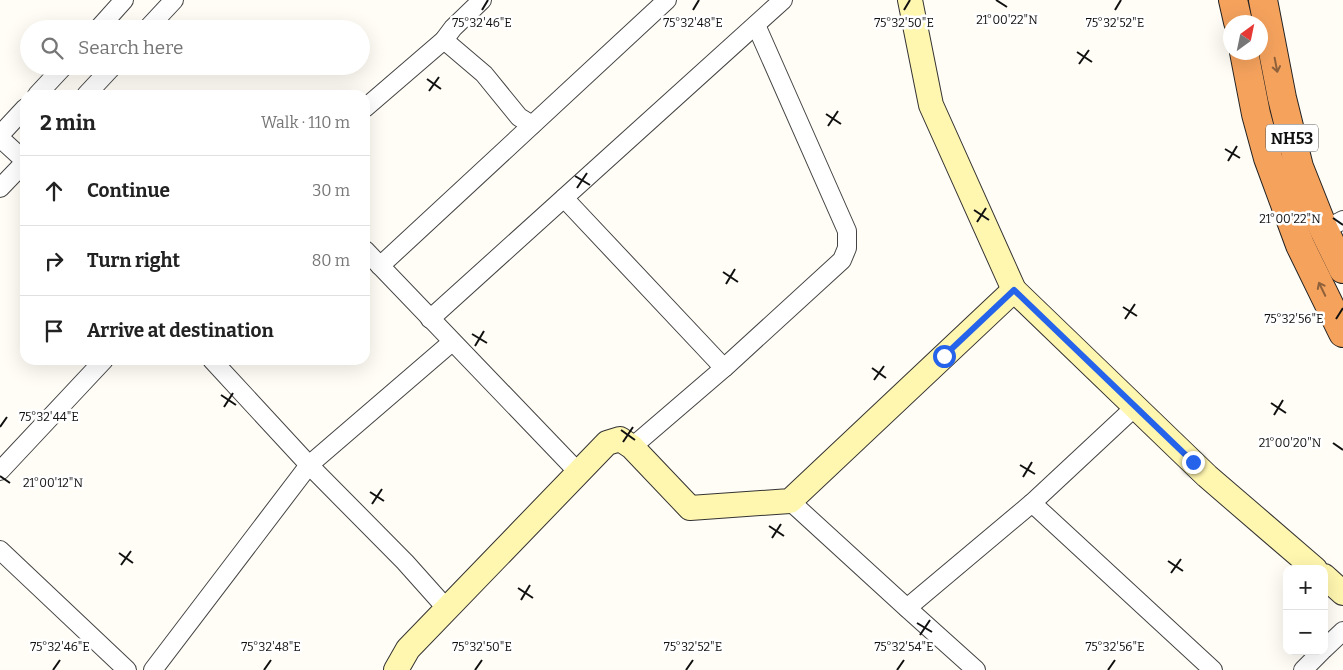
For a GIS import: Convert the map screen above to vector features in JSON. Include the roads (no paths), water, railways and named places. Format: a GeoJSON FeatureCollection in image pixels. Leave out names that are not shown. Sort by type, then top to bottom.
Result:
{"type":"FeatureCollection","features":[{"type":"Feature","properties":{"kind":"highway"},"geometry":{"type":"LineString","coordinates":[[1233,0],[1236,15]]}},
{"type":"Feature","properties":{"kind":"highway","name":"NH53"},"geometry":{"type":"LineString","coordinates":[[1263,0],[1282,98],[1299,167],[1334,225],[1343,268]]}},
{"type":"Feature","properties":{"kind":"highway","name":"NH53"},"geometry":{"type":"LineString","coordinates":[[1246,60],[1256,114],[1268,158],[1300,245],[1343,332]]}},
{"type":"Feature","properties":{"kind":"street"},"geometry":{"type":"LineString","coordinates":[[106,20],[124,0]]}},
{"type":"Feature","properties":{"kind":"street"},"geometry":{"type":"LineString","coordinates":[[155,20],[174,0]]}},
{"type":"Feature","properties":{"kind":"street"},"geometry":{"type":"LineString","coordinates":[[370,104],[444,40],[453,28],[482,0]]}},
{"type":"Feature","properties":{"kind":"street"},"geometry":{"type":"LineString","coordinates":[[380,266],[667,0]]}},
{"type":"Feature","properties":{"kind":"street"},"geometry":{"type":"LineString","coordinates":[[430,318],[783,0]]}},
{"type":"Feature","properties":{"kind":"street"},"geometry":{"type":"LineString","coordinates":[[910,0],[931,106],[1014,290],[1207,476],[1310,565]]}},
{"type":"Feature","properties":{"kind":"street"},"geometry":{"type":"LineString","coordinates":[[632,447],[724,368],[842,260],[847,248],[847,231],[756,25]]}},
{"type":"Feature","properties":{"kind":"street"},"geometry":{"type":"LineString","coordinates":[[444,40],[484,74],[519,117],[532,126]]}},
{"type":"Feature","properties":{"kind":"street"},"geometry":{"type":"LineString","coordinates":[[42,90],[56,75]]}},
{"type":"Feature","properties":{"kind":"street"},"geometry":{"type":"LineString","coordinates":[[91,90],[105,75]]}},
{"type":"Feature","properties":{"kind":"street"},"geometry":{"type":"LineString","coordinates":[[20,114],[0,137],[20,156]]}},
{"type":"Feature","properties":{"kind":"street"},"geometry":{"type":"LineString","coordinates":[[0,188],[20,166]]}},
{"type":"Feature","properties":{"kind":"street"},"geometry":{"type":"LineString","coordinates":[[564,198],[724,368]]}},
{"type":"Feature","properties":{"kind":"street"},"geometry":{"type":"LineString","coordinates":[[370,255],[578,472]]}},
{"type":"Feature","properties":{"kind":"street"},"geometry":{"type":"LineString","coordinates":[[396,670],[408,649],[607,443],[620,439],[632,447],[690,508],[790,501],[1014,290]]}},
{"type":"Feature","properties":{"kind":"street"},"geometry":{"type":"LineString","coordinates":[[153,670],[309,465],[452,342]]}},
{"type":"Feature","properties":{"kind":"street"},"geometry":{"type":"LineString","coordinates":[[0,471],[99,365]]}},
{"type":"Feature","properties":{"kind":"street"},"geometry":{"type":"LineString","coordinates":[[217,365],[309,465],[405,562],[447,609]]}},
{"type":"Feature","properties":{"kind":"street"},"geometry":{"type":"LineString","coordinates":[[907,608],[1032,503],[1135,407]]}},
{"type":"Feature","properties":{"kind":"street"},"geometry":{"type":"LineString","coordinates":[[790,501],[976,670]]}},
{"type":"Feature","properties":{"kind":"street"},"geometry":{"type":"LineString","coordinates":[[1032,503],[1213,670]]}},
{"type":"Feature","properties":{"kind":"street"},"geometry":{"type":"LineString","coordinates":[[0,550],[127,670]]}},
{"type":"Feature","properties":{"kind":"street"},"geometry":{"type":"LineString","coordinates":[[1328,579],[1343,592]]}},
{"type":"Feature","properties":{"kind":"street"},"geometry":{"type":"LineString","coordinates":[[1328,645],[1343,631]]}},
{"type":"Feature","properties":{"kind":"street"},"geometry":{"type":"LineString","coordinates":[[1303,670],[1318,655]]}}]}
